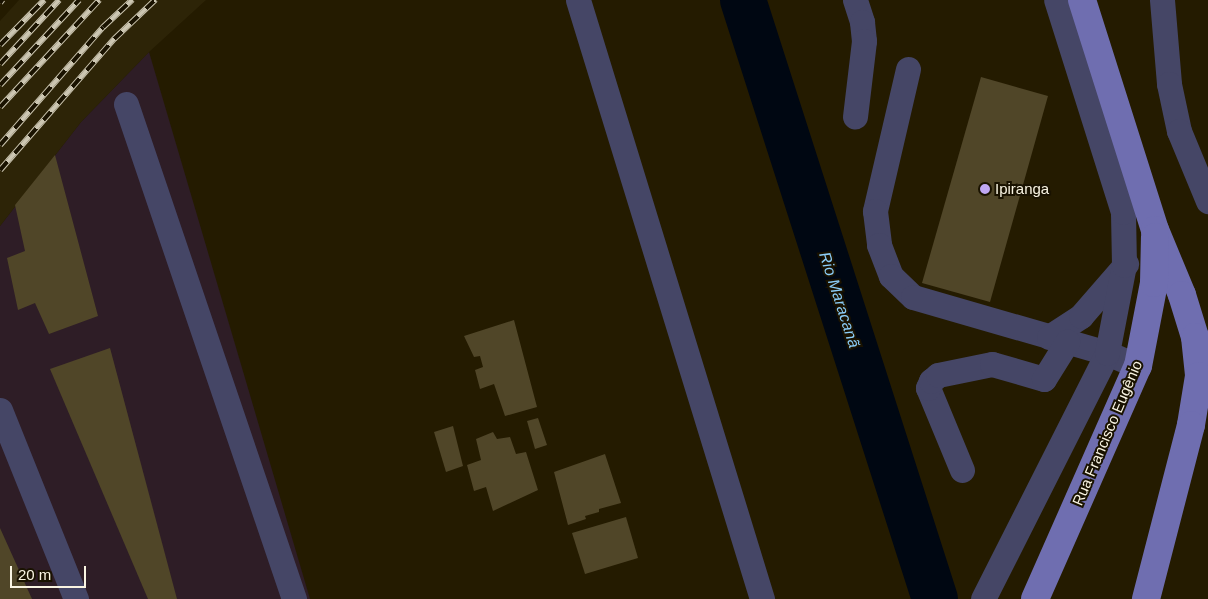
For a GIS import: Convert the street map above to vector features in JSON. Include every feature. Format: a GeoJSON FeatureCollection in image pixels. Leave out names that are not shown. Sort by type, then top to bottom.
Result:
{"type":"FeatureCollection","features":[{"type":"Feature","properties":{"kind":"main road","name":"Rua Francisco Eugênio"},"geometry":{"type":"LineString","coordinates":[[1082,0],[1155,230],[1171,263],[1200,338],[1199,376],[1191,425],[1146,599]]}},
{"type":"Feature","properties":{"kind":"main road","name":"Rua Francisco Eugênio"},"geometry":{"type":"LineString","coordinates":[[1035,599],[1138,366],[1154,283],[1155,230]]}},
{"type":"Feature","properties":{"kind":"street"},"geometry":{"type":"LineString","coordinates":[[578,0],[762,599]]}},
{"type":"Feature","properties":{"kind":"street"},"geometry":{"type":"LineString","coordinates":[[854,0],[862,22],[864,41],[855,116]]}},
{"type":"Feature","properties":{"kind":"street"},"geometry":{"type":"LineString","coordinates":[[983,599],[1107,353],[1124,265],[1125,233],[1121,206],[1056,0]]}},
{"type":"Feature","properties":{"kind":"street"},"geometry":{"type":"LineString","coordinates":[[1162,0],[1169,84],[1179,131],[1208,201]]}},
{"type":"Feature","properties":{"kind":"street"},"geometry":{"type":"LineString","coordinates":[[908,69],[875,211],[879,245],[892,276],[913,297],[1107,353],[1138,366]]}},
{"type":"Feature","properties":{"kind":"street"},"geometry":{"type":"LineString","coordinates":[[126,104],[294,599]]}},
{"type":"Feature","properties":{"kind":"street"},"geometry":{"type":"LineString","coordinates":[[962,470],[928,388],[931,381],[938,375],[992,364],[1044,379],[1048,377],[1058,340],[1155,230]]}},
{"type":"Feature","properties":{"kind":"street"},"geometry":{"type":"LineString","coordinates":[[0,410],[76,599]]}},
{"type":"Feature","properties":{"kind":"shaded area"},"geometry":{"type":"Polygon","coordinates":[[[19,0],[206,0],[149,52],[81,122],[0,226],[0,21],[19,0]]]}},
{"type":"Feature","properties":{"kind":"shaded area"},"geometry":{"type":"Polygon","coordinates":[[[149,52],[310,599],[0,599],[0,226],[81,122],[149,52]]]}},
{"type":"Feature","properties":{"kind":"building","name":"Ipiranga"},"geometry":{"type":"Polygon","coordinates":[[[981,77],[1048,96],[990,302],[922,283],[981,77]]]}},
{"type":"Feature","properties":{"kind":"building"},"geometry":{"type":"Polygon","coordinates":[[[55,155],[98,316],[49,334],[35,303],[18,310],[7,258],[25,251],[15,205],[55,155]]]}},
{"type":"Feature","properties":{"kind":"building"},"geometry":{"type":"Polygon","coordinates":[[[514,320],[537,407],[505,416],[494,384],[480,389],[475,370],[483,367],[480,356],[474,357],[464,336],[514,320]]]}},
{"type":"Feature","properties":{"kind":"building"},"geometry":{"type":"Polygon","coordinates":[[[110,348],[177,599],[148,599],[50,369],[110,348]]]}},
{"type":"Feature","properties":{"kind":"building"},"geometry":{"type":"Polygon","coordinates":[[[538,418],[547,445],[535,449],[527,421],[538,418]]]}},
{"type":"Feature","properties":{"kind":"building"},"geometry":{"type":"Polygon","coordinates":[[[453,426],[463,466],[446,472],[434,432],[453,426]]]}},
{"type":"Feature","properties":{"kind":"building"},"geometry":{"type":"Polygon","coordinates":[[[493,432],[497,439],[510,437],[516,454],[526,452],[538,490],[493,511],[486,487],[474,491],[467,465],[481,460],[476,439],[493,432]]]}},
{"type":"Feature","properties":{"kind":"building"},"geometry":{"type":"Polygon","coordinates":[[[605,454],[621,503],[599,509],[599,512],[585,516],[586,519],[568,525],[554,472],[605,454]]]}},
{"type":"Feature","properties":{"kind":"building"},"geometry":{"type":"Polygon","coordinates":[[[626,517],[638,558],[585,574],[572,533],[626,517]]]}},
{"type":"Feature","properties":{"kind":"building"},"geometry":{"type":"Polygon","coordinates":[[[0,528],[32,599],[0,599],[0,528]]]}},
{"type":"Feature","properties":{"kind":"waterway","name":"Rio Maracanã"},"geometry":{"type":"LineString","coordinates":[[743,0],[935,599]]}},
{"type":"Feature","properties":{"kind":"railway"},"geometry":{"type":"LineString","coordinates":[[0,45],[44,0]]}},
{"type":"Feature","properties":{"kind":"railway"},"geometry":{"type":"LineString","coordinates":[[0,64],[59,0]]}},
{"type":"Feature","properties":{"kind":"railway"},"geometry":{"type":"LineString","coordinates":[[0,85],[79,0]]}},
{"type":"Feature","properties":{"kind":"railway"},"geometry":{"type":"LineString","coordinates":[[0,107],[99,0]]}},
{"type":"Feature","properties":{"kind":"railway"},"geometry":{"type":"LineString","coordinates":[[0,145],[103,27],[132,0]]}},
{"type":"Feature","properties":{"kind":"railway"},"geometry":{"type":"LineString","coordinates":[[0,170],[114,39],[155,0]]}},
{"type":"Feature","properties":{"kind":"place","name":"Ipiranga"},"geometry":{"type":"Point","coordinates":[985,189]}}]}
